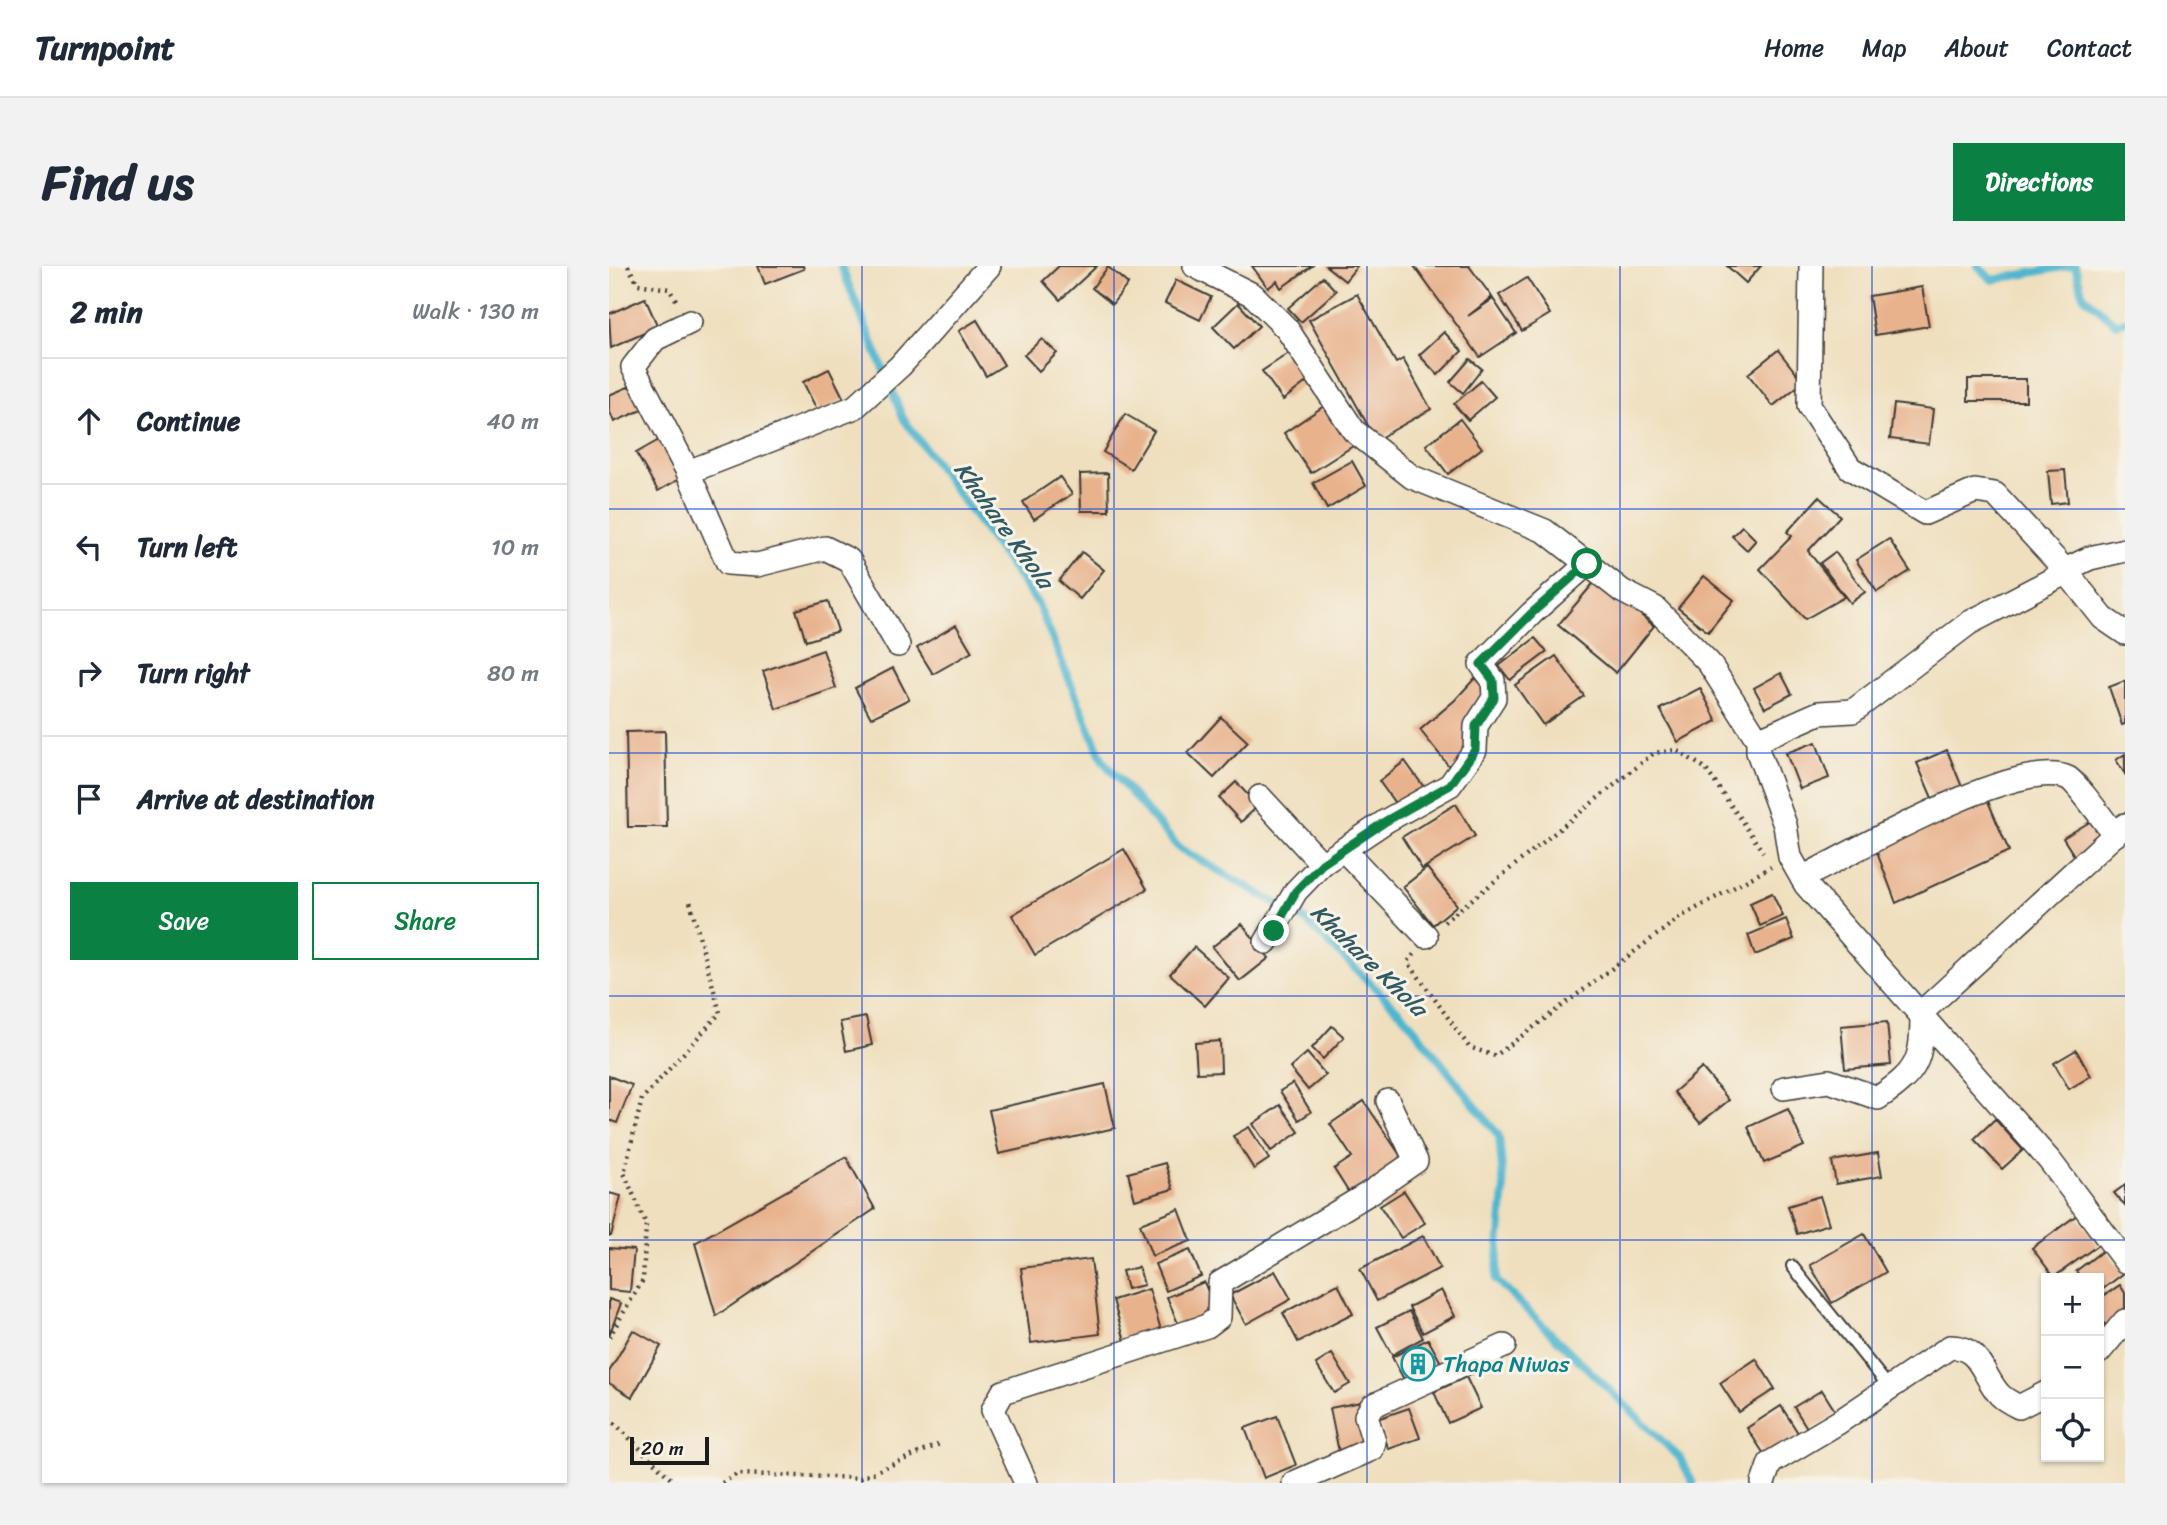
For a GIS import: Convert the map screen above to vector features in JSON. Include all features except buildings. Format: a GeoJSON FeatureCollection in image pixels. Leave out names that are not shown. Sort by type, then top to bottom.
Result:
{"type":"FeatureCollection","features":[{"type":"Feature","properties":{"kind":"street"},"geometry":{"type":"LineString","coordinates":[[688,472],[855,407],[900,366],[989,266]]}},
{"type":"Feature","properties":{"kind":"street"},"geometry":{"type":"LineString","coordinates":[[1195,266],[1253,295],[1287,329],[1354,431],[1412,477],[1545,531],[1622,591],[1655,608],[1700,654],[1758,740],[1758,752],[1785,825],[1781,862],[1802,878],[1922,1012],[2050,1161],[2125,1261]]}},
{"type":"Feature","properties":{"kind":"street"},"geometry":{"type":"LineString","coordinates":[[1811,266],[1809,406],[1850,468],[1925,513],[1975,491],[1995,494],[2065,571],[2103,618],[2125,633]]}},
{"type":"Feature","properties":{"kind":"street"},"geometry":{"type":"LineString","coordinates":[[690,322],[655,340],[632,367],[688,472],[728,563],[757,565],[825,548],[849,560],[898,645]]}},
{"type":"Feature","properties":{"kind":"street"},"geometry":{"type":"LineString","coordinates":[[1758,740],[1819,713],[1853,711],[1969,623],[2090,558],[2125,550]]}},
{"type":"Feature","properties":{"kind":"street"},"geometry":{"type":"LineString","coordinates":[[1270,937],[1296,891],[1322,864],[1386,821],[1450,785],[1475,750],[1476,726],[1494,698],[1493,680],[1481,664],[1587,564]]}},
{"type":"Feature","properties":{"kind":"street"},"geometry":{"type":"LineString","coordinates":[[1784,1088],[1829,1081],[1878,1098],[1901,1082],[1922,1052],[1922,1012],[2120,830],[2069,778],[2053,775],[2013,778],[1974,793],[1802,878]]}},
{"type":"Feature","properties":{"kind":"street"},"geometry":{"type":"LineString","coordinates":[[1260,797],[1322,864]]}},
{"type":"Feature","properties":{"kind":"street"},"geometry":{"type":"LineString","coordinates":[[1344,850],[1426,936]]}},
{"type":"Feature","properties":{"kind":"street"},"geometry":{"type":"LineString","coordinates":[[1026,1483],[993,1410],[1003,1392],[1207,1326],[1219,1317],[1220,1283],[1371,1192],[1416,1161],[1388,1101]]}},
{"type":"Feature","properties":{"kind":"street"},"geometry":{"type":"LineString","coordinates":[[2104,1346],[2125,1321]]}},
{"type":"Feature","properties":{"kind":"street"},"geometry":{"type":"LineString","coordinates":[[1293,1483],[1372,1449],[1374,1442],[1366,1416],[1373,1406],[1503,1346]]}},
{"type":"Feature","properties":{"kind":"street"},"geometry":{"type":"LineString","coordinates":[[1763,1483],[1770,1463],[1839,1422],[1950,1347],[1963,1346],[1973,1353],[2001,1396],[2019,1407],[2041,1396]]}},
{"type":"Feature","properties":{"kind":"lane"},"geometry":{"type":"LineString","coordinates":[[1792,1266],[1889,1387]]}},
{"type":"Feature","properties":{"kind":"path"},"geometry":{"type":"LineString","coordinates":[[628,266],[638,284],[669,289],[690,322]]}},
{"type":"Feature","properties":{"kind":"path"},"geometry":{"type":"LineString","coordinates":[[1676,750],[1705,768],[1781,862],[1682,916],[1495,1056],[1469,1047],[1408,962],[1426,936],[1654,753],[1676,750]]}},
{"type":"Feature","properties":{"kind":"path"},"geometry":{"type":"LineString","coordinates":[[609,1337],[643,1279],[646,1223],[624,1173],[642,1099],[720,1013],[689,898]]}},
{"type":"Feature","properties":{"kind":"path"},"geometry":{"type":"LineString","coordinates":[[609,1418],[675,1483]]}},
{"type":"Feature","properties":{"kind":"path"},"geometry":{"type":"LineString","coordinates":[[723,1483],[737,1474],[861,1478],[942,1443]]}},
{"type":"Feature","properties":{"kind":"path"},"geometry":{"type":"LineString","coordinates":[[734,1483],[737,1474]]}},
{"type":"Feature","properties":{"kind":"waterway","name":"Khahare Khola"},"geometry":{"type":"LineString","coordinates":[[841,266],[903,418],[1038,604],[1103,761],[1179,848],[1304,919],[1406,1018],[1499,1136],[1504,1190],[1496,1280],[1680,1458],[1693,1483]]}},
{"type":"Feature","properties":{"kind":"waterway"},"geometry":{"type":"LineString","coordinates":[[1978,266],[1992,280],[2069,266]]}},
{"type":"Feature","properties":{"kind":"waterway"},"geometry":{"type":"LineString","coordinates":[[2075,266],[2083,295],[2116,324],[2125,321]]}},
{"type":"Feature","properties":{"kind":"place","name":"Thapa Niwas"},"geometry":{"type":"Point","coordinates":[1418,1364]}},
{"type":"Feature","properties":{"kind":"route"},"geometry":{"type":"LineString","coordinates":[[1274,931],[1296,891],[1322,864],[1386,821],[1450,785],[1475,750],[1476,726],[1494,698],[1493,680],[1481,664],[1587,564]]}}]}
